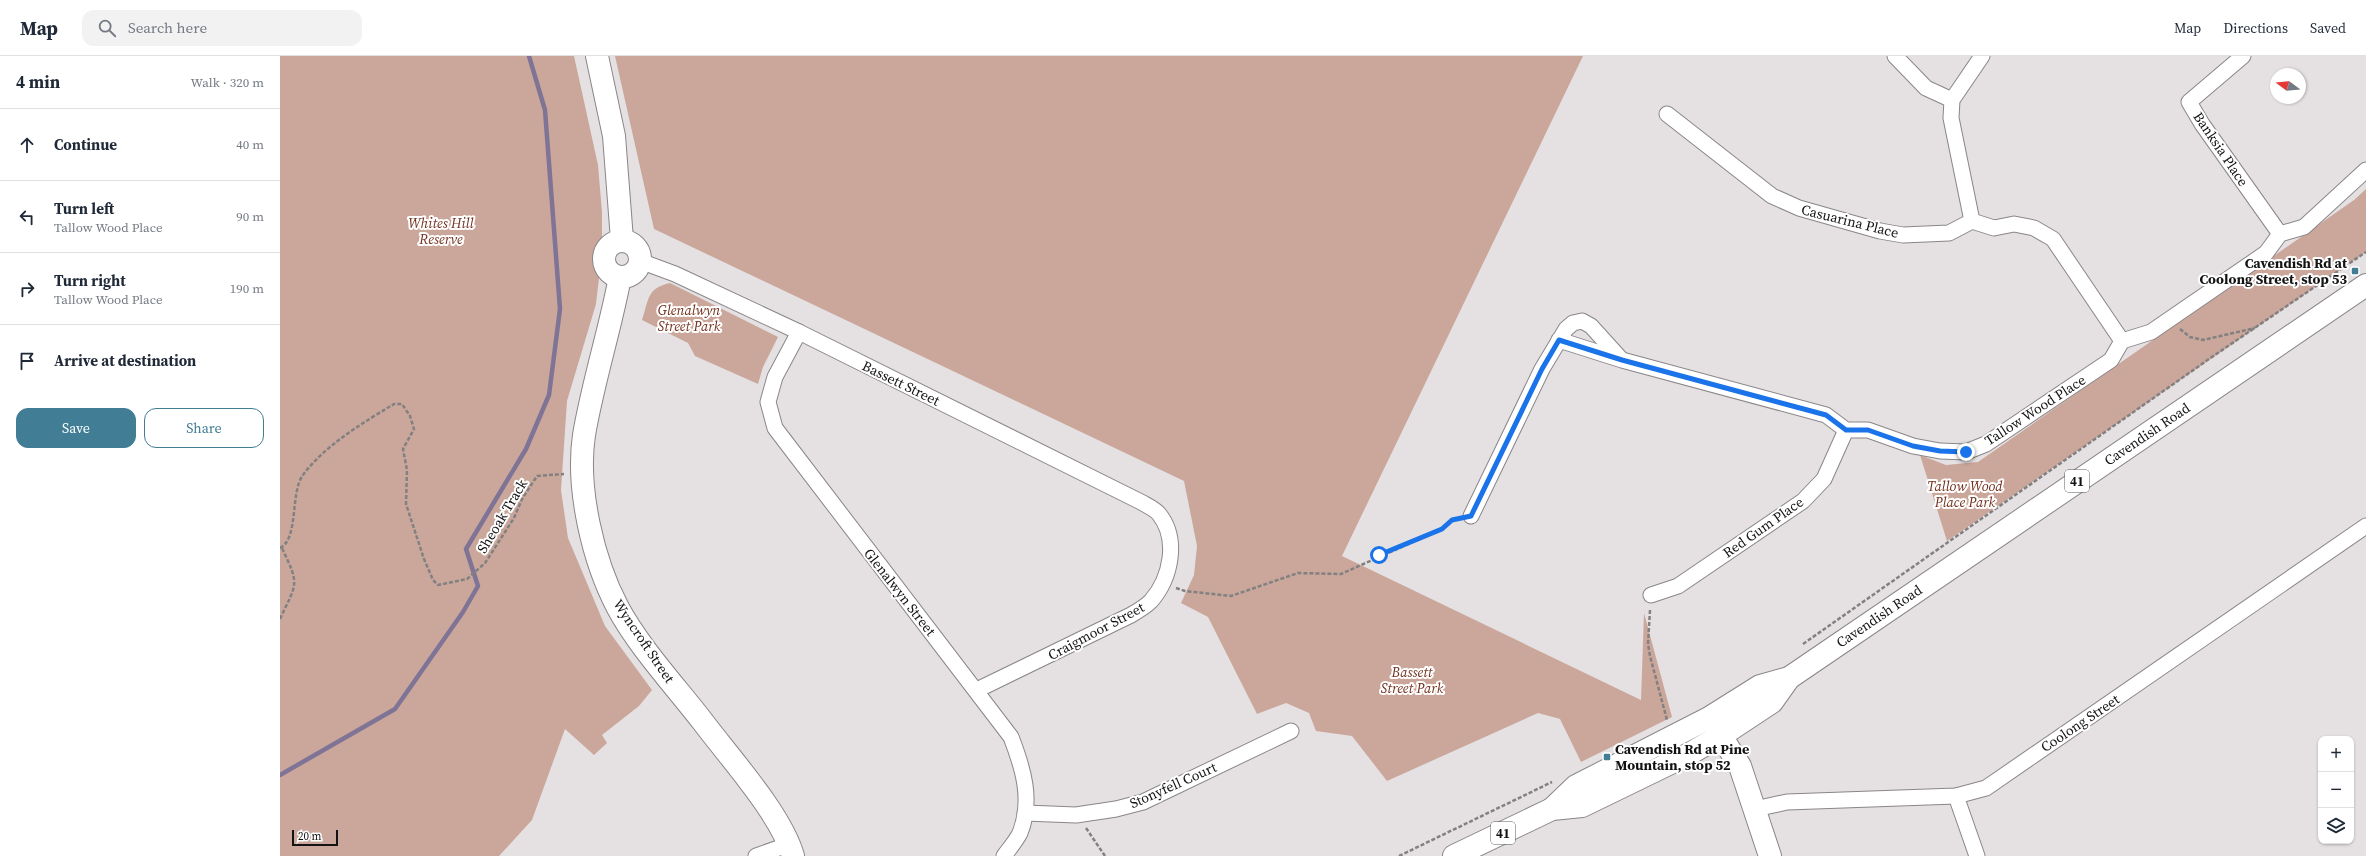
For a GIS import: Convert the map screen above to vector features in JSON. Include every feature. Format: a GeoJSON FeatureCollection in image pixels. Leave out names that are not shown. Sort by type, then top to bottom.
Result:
{"type":"FeatureCollection","features":[{"type":"Feature","properties":{"kind":"main road"},"geometry":{"type":"LineString","coordinates":[[597,56],[614,136],[622,240]]}},
{"type":"Feature","properties":{"kind":"main road"},"geometry":{"type":"LineString","coordinates":[[622,240],[636,247],[640,261],[633,273],[620,277],[608,271],[603,258],[609,245],[622,240]]}},
{"type":"Feature","properties":{"kind":"main road","name":"Wyncroft Street"},"geometry":{"type":"LineString","coordinates":[[620,277],[613,316],[584,436],[582,475],[587,519],[599,561],[618,608],[649,652],[750,784],[791,850]]}},
{"type":"Feature","properties":{"kind":"main road","name":"Cavendish Road"},"geometry":{"type":"LineString","coordinates":[[1454,856],[1552,809],[1576,786],[1709,718],[1760,686],[1789,678],[2366,285]]}},
{"type":"Feature","properties":{"kind":"main road","name":"Cavendish Road"},"geometry":{"type":"LineString","coordinates":[[1552,809],[1582,806],[1689,754],[1722,735],[1772,702],[1789,678]]}},
{"type":"Feature","properties":{"kind":"main road"},"geometry":{"type":"LineString","coordinates":[[1709,718],[1722,735],[1740,766],[1770,856]]}},
{"type":"Feature","properties":{"kind":"street"},"geometry":{"type":"LineString","coordinates":[[1895,56],[1926,88],[1952,100]]}},
{"type":"Feature","properties":{"kind":"street"},"geometry":{"type":"LineString","coordinates":[[1982,56],[1952,100],[1951,118],[1972,221],[1994,228],[2014,224],[2034,228],[2053,239],[2122,341],[2151,332],[2266,253],[2280,234],[2304,227],[2366,170]]}},
{"type":"Feature","properties":{"kind":"street","name":"Banksia Place"},"geometry":{"type":"LineString","coordinates":[[2243,56],[2190,102],[2202,124],[2280,234]]}},
{"type":"Feature","properties":{"kind":"street","name":"Casuarina Place"},"geometry":{"type":"LineString","coordinates":[[1667,114],[1772,196],[1798,208],[1880,231],[1903,235],[1949,233],[1972,221]]}},
{"type":"Feature","properties":{"kind":"street","name":"Bassett Street"},"geometry":{"type":"LineString","coordinates":[[640,261],[675,274],[798,332],[1141,502],[1158,514]]}},
{"type":"Feature","properties":{"kind":"street"},"geometry":{"type":"LineString","coordinates":[[1471,516],[1542,369],[1569,326],[1582,321],[1591,326],[1622,360]]}},
{"type":"Feature","properties":{"kind":"street","name":"Glenalwyn Street"},"geometry":{"type":"LineString","coordinates":[[798,332],[775,377],[768,402],[775,428],[977,690],[1011,737],[1022,766],[1026,793],[1025,813],[1019,834],[1004,856]]}},
{"type":"Feature","properties":{"kind":"street"},"geometry":{"type":"LineString","coordinates":[[1559,340],[1622,360],[1826,415],[1846,430]]}},
{"type":"Feature","properties":{"kind":"street","name":"Tallow Wood Place"},"geometry":{"type":"LineString","coordinates":[[1846,430],[1868,430],[1913,446],[1940,451],[1966,452],[1986,444],[2111,360],[2122,341]]}},
{"type":"Feature","properties":{"kind":"street","name":"Red Gum Place"},"geometry":{"type":"LineString","coordinates":[[1651,595],[1678,586],[1804,501],[1824,479],[1846,430]]}},
{"type":"Feature","properties":{"kind":"street","name":"Craigmoor Street"},"geometry":{"type":"LineString","coordinates":[[977,690],[1131,615],[1151,601],[1163,583],[1171,560],[1168,532],[1158,514]]}},
{"type":"Feature","properties":{"kind":"street","name":"Coolong Street"},"geometry":{"type":"LineString","coordinates":[[1755,809],[1787,802],[1956,796],[1986,788],[2366,526]]}},
{"type":"Feature","properties":{"kind":"street","name":"Stonyfell Court"},"geometry":{"type":"LineString","coordinates":[[1025,813],[1076,815],[1116,809],[1143,802],[1291,731]]}},
{"type":"Feature","properties":{"kind":"street"},"geometry":{"type":"LineString","coordinates":[[1956,796],[1977,856]]}},
{"type":"Feature","properties":{"kind":"street"},"geometry":{"type":"LineString","coordinates":[[756,856],[791,850]]}},
{"type":"Feature","properties":{"kind":"path"},"geometry":{"type":"LineString","coordinates":[[1796,649],[2366,252]]}},
{"type":"Feature","properties":{"kind":"path"},"geometry":{"type":"LineString","coordinates":[[2169,320],[2190,337],[2204,340],[2257,327]]}},
{"type":"Feature","properties":{"kind":"path","name":"Sheoak Track"},"geometry":{"type":"LineString","coordinates":[[281,548],[294,525],[295,499],[302,476],[344,437],[394,404],[402,404],[410,416],[414,429],[403,449],[407,470],[406,504],[424,559],[433,580],[438,585],[467,579],[485,563],[514,518],[522,499],[537,476],[549,474],[582,475]]}},
{"type":"Feature","properties":{"kind":"path"},"geometry":{"type":"LineString","coordinates":[[1163,583],[1185,591],[1231,596],[1298,573],[1341,574],[1442,529],[1452,520],[1471,516]]}},
{"type":"Feature","properties":{"kind":"path"},"geometry":{"type":"LineString","coordinates":[[280,619],[295,588],[295,575],[281,548]]}},
{"type":"Feature","properties":{"kind":"path"},"geometry":{"type":"LineString","coordinates":[[1651,595],[1648,644],[1650,656],[1668,723],[1673,720]]}},
{"type":"Feature","properties":{"kind":"path"},"geometry":{"type":"LineString","coordinates":[[1399,856],[1553,782]]}},
{"type":"Feature","properties":{"kind":"path"},"geometry":{"type":"LineString","coordinates":[[1076,815],[1106,856]]}},
{"type":"Feature","properties":{"kind":"green space","name":"Whites Hill Reserve"},"geometry":{"type":"Polygon","coordinates":[[[280,56],[574,56],[598,165],[602,212],[602,252],[596,304],[567,401],[561,490],[568,538],[605,626],[652,690],[639,706],[602,735],[607,743],[594,755],[565,729],[532,820],[499,856],[280,856],[280,56]]]}},
{"type":"Feature","properties":{"kind":"green space","name":"Bassett Street Park"},"geometry":{"type":"Polygon","coordinates":[[[615,56],[1583,56],[1342,556],[1641,700],[1644,613],[1672,717],[1581,762],[1560,719],[1538,713],[1387,781],[1352,736],[1316,731],[1309,713],[1286,703],[1257,714],[1208,617],[1181,603],[1194,575],[1197,546],[1184,481],[654,229],[615,56]]]}},
{"type":"Feature","properties":{"kind":"green space","name":"Tallow Wood Place Park"},"geometry":{"type":"Polygon","coordinates":[[[2366,189],[2366,252],[1947,541],[1920,455],[1946,465],[1978,462],[2354,200],[2366,189]]]}},
{"type":"Feature","properties":{"kind":"green space","name":"Glenalwyn Street Park"},"geometry":{"type":"Polygon","coordinates":[[[670,283],[778,337],[763,367],[758,384],[695,356],[688,343],[642,320],[648,300],[653,291],[662,285],[670,283]]]}},
{"type":"Feature","properties":{"kind":"waterway"},"geometry":{"type":"LineString","coordinates":[[280,775],[395,709],[463,612],[478,586],[466,549],[526,449],[549,395],[560,309],[545,110],[529,56]]}},
{"type":"Feature","properties":{"kind":"place","name":"Cavendish Rd at Coolong Street, stop 53"},"geometry":{"type":"Point","coordinates":[2355,271]}},
{"type":"Feature","properties":{"kind":"place","name":"Cavendish Rd at Pine Mountain, stop 52"},"geometry":{"type":"Point","coordinates":[1607,757]}},
{"type":"Feature","properties":{"kind":"route"},"geometry":{"type":"LineString","coordinates":[[1379,555],[1442,529],[1452,520],[1471,516],[1542,369],[1559,340],[1580,345],[1622,360],[1826,415],[1846,430],[1868,430],[1913,446],[1940,451],[1966,452]]}}]}
